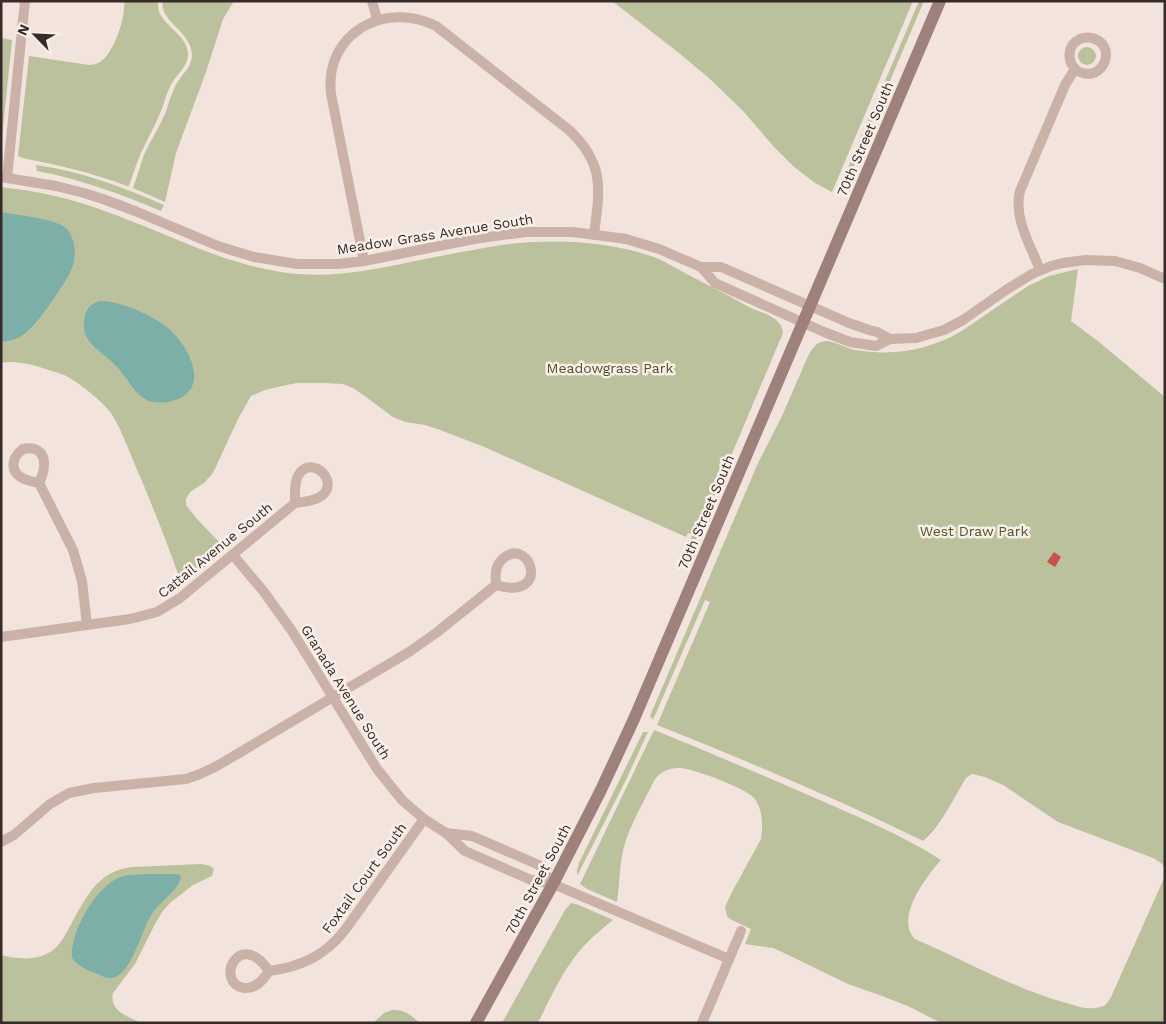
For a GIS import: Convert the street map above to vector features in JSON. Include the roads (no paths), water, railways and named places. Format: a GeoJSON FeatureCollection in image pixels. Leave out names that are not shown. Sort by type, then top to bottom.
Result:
{"type":"FeatureCollection","features":[{"type":"Feature","properties":{"kind":"main road","name":"70th Street South"},"geometry":{"type":"LineString","coordinates":[[476,1023],[553,884],[600,792],[634,719],[940,1]]}},
{"type":"Feature","properties":{"kind":"street"},"geometry":{"type":"LineString","coordinates":[[4,177],[25,1]]}},
{"type":"Feature","properties":{"kind":"street"},"geometry":{"type":"LineString","coordinates":[[372,1],[377,19]]}},
{"type":"Feature","properties":{"kind":"street"},"geometry":{"type":"LineString","coordinates":[[364,261],[331,94],[331,79],[337,56],[354,32],[377,19],[392,16],[409,16],[436,26],[578,138],[590,157],[598,180],[598,204],[594,234]]}},
{"type":"Feature","properties":{"kind":"street"},"geometry":{"type":"LineString","coordinates":[[1040,270],[1020,219],[1018,196],[1065,85],[1075,69]]}},
{"type":"Feature","properties":{"kind":"street","name":"Meadow Grass Avenue South"},"geometry":{"type":"LineString","coordinates":[[4,177],[56,186],[103,198],[204,241],[232,251],[280,262],[338,264],[364,261],[474,239],[515,233],[556,231],[626,239],[650,245],[701,267],[715,283],[803,323],[836,337],[860,344],[876,346],[890,340],[916,338],[944,330],[963,320],[1017,283],[1040,270],[1076,260],[1104,260],[1131,265],[1165,279]]}},
{"type":"Feature","properties":{"kind":"street","name":"Meadow Grass Avenue South"},"geometry":{"type":"LineString","coordinates":[[701,267],[721,266],[849,323],[877,332],[890,340]]}},
{"type":"Feature","properties":{"kind":"street"},"geometry":{"type":"LineString","coordinates":[[39,484],[73,550],[82,581],[88,625]]}},
{"type":"Feature","properties":{"kind":"street","name":"Cattail Avenue South"},"geometry":{"type":"LineString","coordinates":[[1,637],[130,619],[162,610],[180,598],[295,503]]}},
{"type":"Feature","properties":{"kind":"street","name":"Granada Avenue South"},"geometry":{"type":"LineString","coordinates":[[233,555],[289,626],[382,776],[402,800],[424,819],[446,834],[465,851],[531,880],[553,884],[729,959]]}},
{"type":"Feature","properties":{"kind":"street"},"geometry":{"type":"LineString","coordinates":[[1,842],[14,836],[50,804],[69,793],[94,788],[186,779],[208,771],[424,642],[496,585]]}},
{"type":"Feature","properties":{"kind":"street","name":"Foxtail Court South"},"geometry":{"type":"LineString","coordinates":[[269,971],[287,969],[302,964],[320,954],[334,943],[424,819]]}},
{"type":"Feature","properties":{"kind":"street","name":"Granada Avenue South"},"geometry":{"type":"LineString","coordinates":[[446,834],[472,836],[539,865],[553,884]]}},
{"type":"Feature","properties":{"kind":"street"},"geometry":{"type":"LineString","coordinates":[[702,1023],[741,931]]}},
{"type":"Feature","properties":{"kind":"water"},"geometry":{"type":"Polygon","coordinates":[[[1,212],[47,220],[63,226],[71,235],[75,253],[69,275],[40,317],[20,337],[1,342],[1,212]]]}},
{"type":"Feature","properties":{"kind":"water"},"geometry":{"type":"Polygon","coordinates":[[[100,301],[124,305],[142,312],[164,325],[173,333],[182,343],[193,367],[194,379],[191,389],[182,397],[161,403],[152,402],[141,396],[117,367],[88,340],[84,325],[85,316],[92,304],[100,301]]]}},
{"type":"Feature","properties":{"kind":"water"},"geometry":{"type":"Polygon","coordinates":[[[146,874],[175,874],[180,875],[181,878],[176,888],[152,914],[125,969],[119,975],[108,978],[80,966],[72,958],[72,948],[79,925],[92,902],[108,885],[119,877],[146,874]]]}},
{"type":"Feature","properties":{"kind":"park label","name":"Meadowgrass Park"},"geometry":{"type":"Point","coordinates":[610,368]}},
{"type":"Feature","properties":{"kind":"park label","name":"West Draw Park"},"geometry":{"type":"Point","coordinates":[974,531]}}]}
